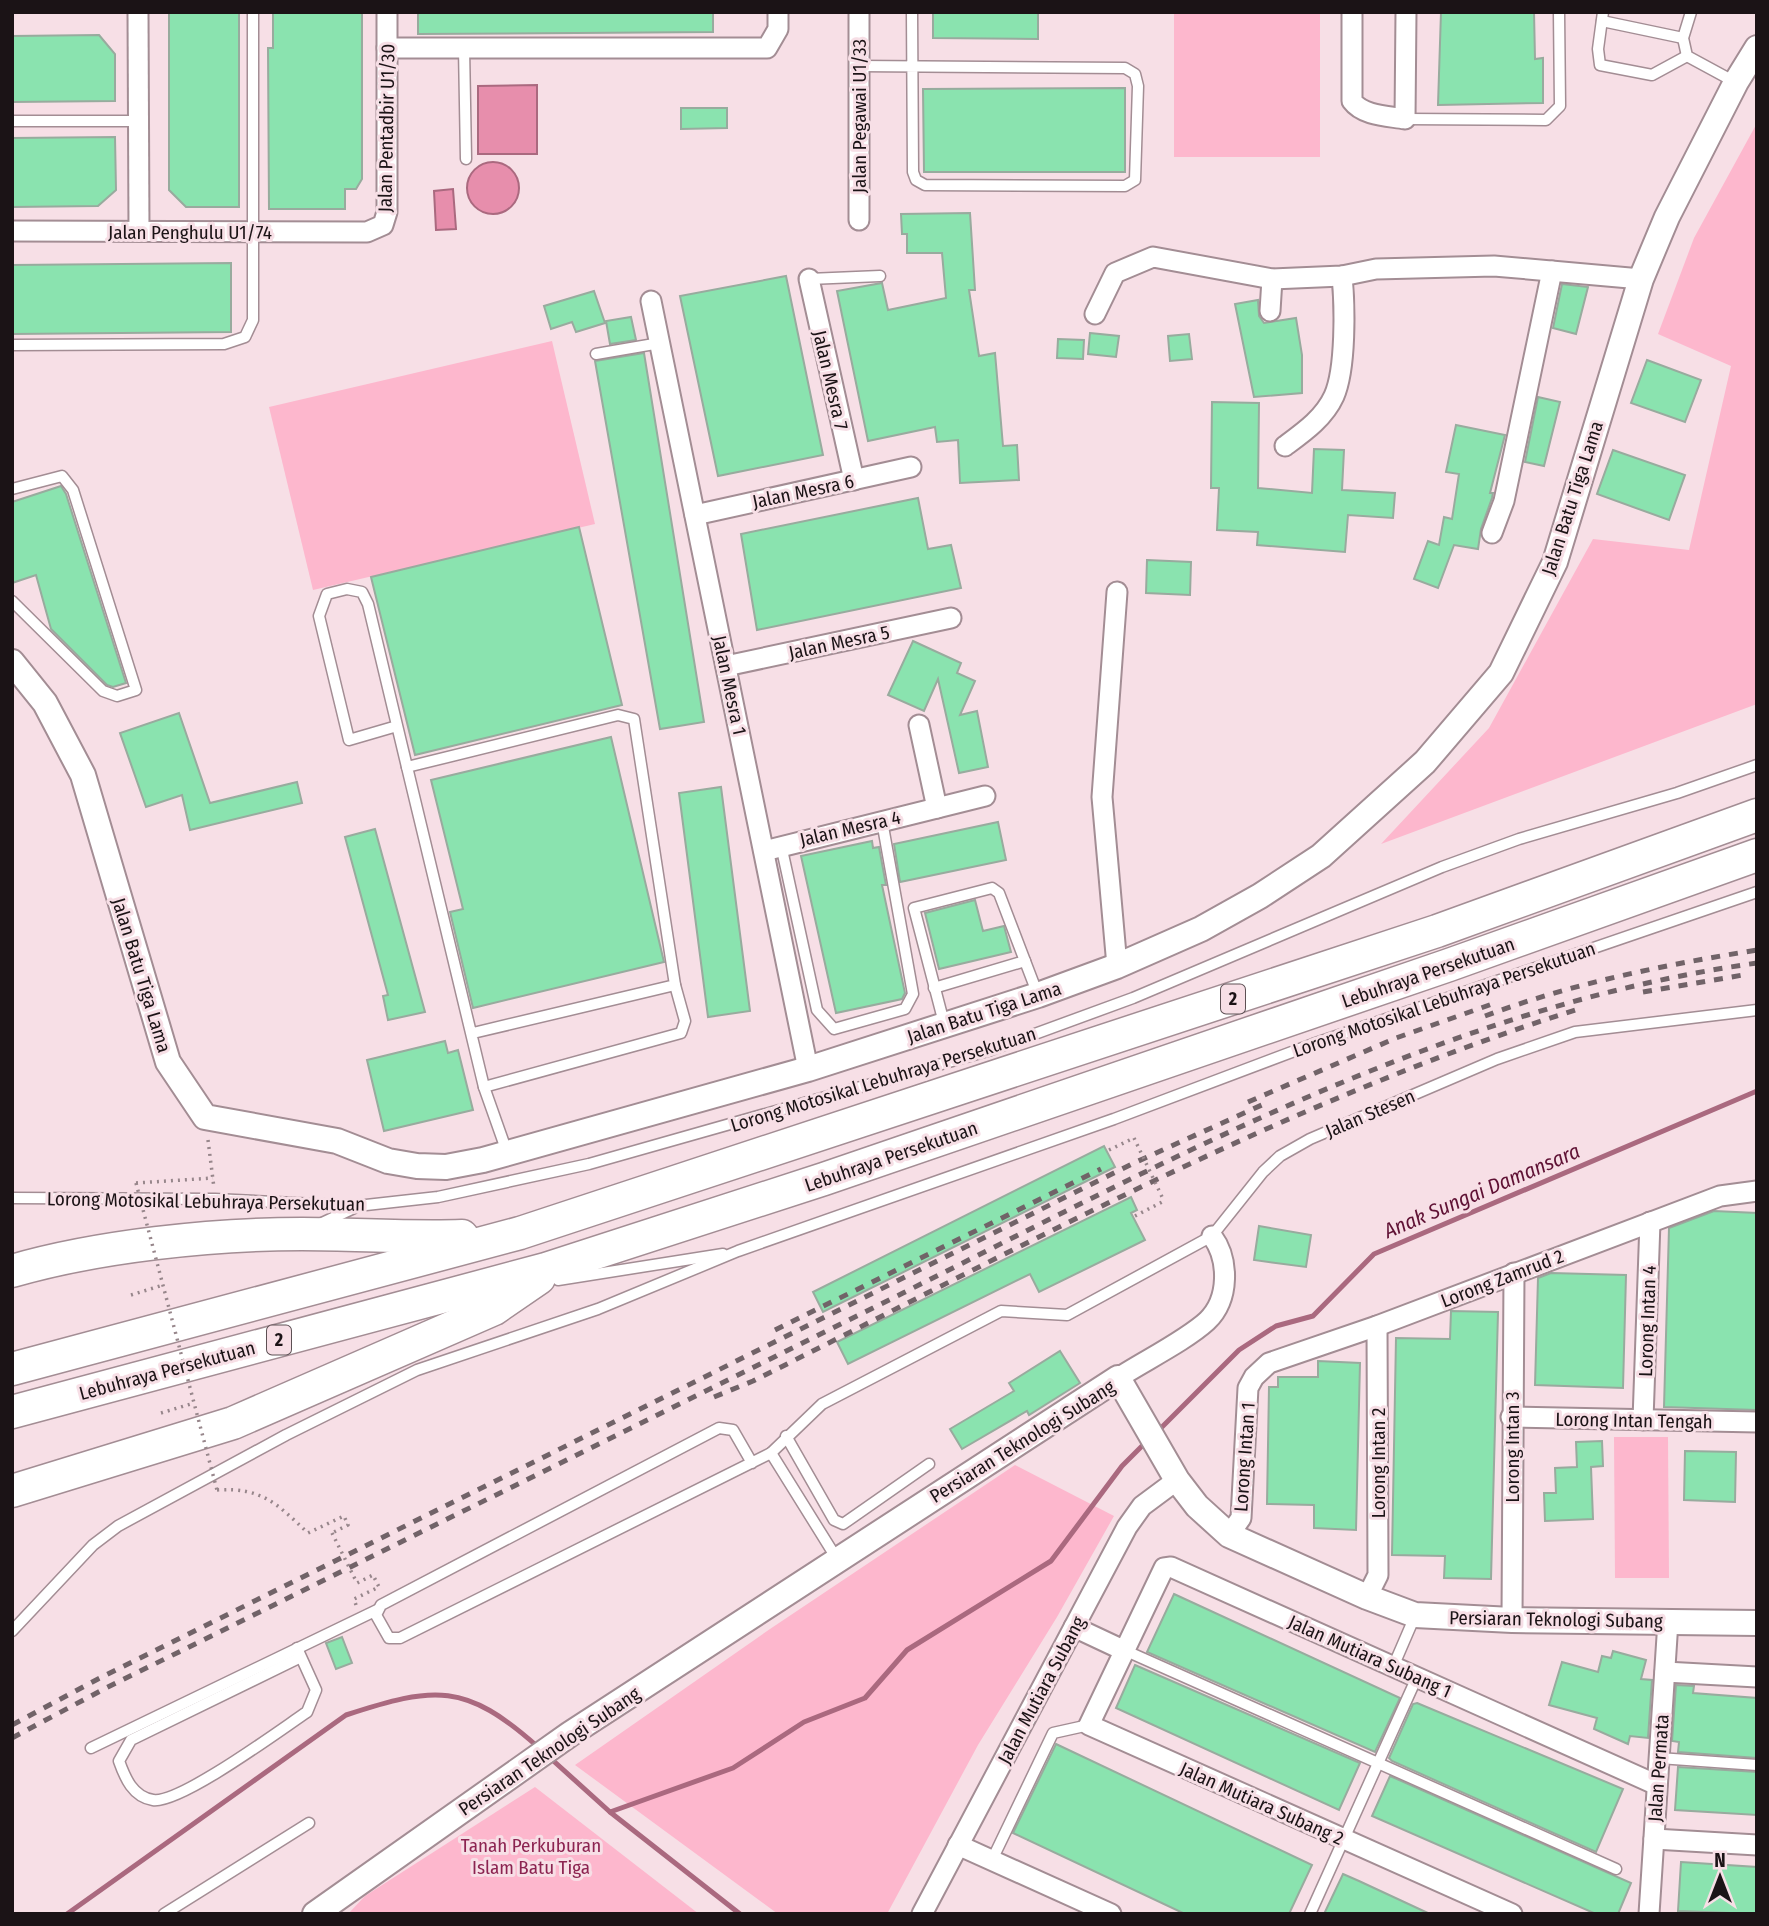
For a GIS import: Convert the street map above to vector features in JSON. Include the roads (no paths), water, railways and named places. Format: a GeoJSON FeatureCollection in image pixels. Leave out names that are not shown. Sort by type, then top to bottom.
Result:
{"type":"FeatureCollection","features":[{"type":"Feature","properties":{"kind":"highway","name":"Lebuhraya Persekutuan"},"geometry":{"type":"LineString","coordinates":[[12,1369],[520,1233],[1437,931],[1757,816]]}},
{"type":"Feature","properties":{"kind":"highway","name":"Lebuhraya Persekutuan"},"geometry":{"type":"LineString","coordinates":[[12,1412],[540,1276],[1449,965],[1757,855]]}},
{"type":"Feature","properties":{"kind":"highway"},"geometry":{"type":"LineString","coordinates":[[12,1263],[207,1240],[301,1234],[410,1238],[520,1233]]}},
{"type":"Feature","properties":{"kind":"highway"},"geometry":{"type":"LineString","coordinates":[[12,1271],[65,1255]]}},
{"type":"Feature","properties":{"kind":"highway"},"geometry":{"type":"LineString","coordinates":[[12,1491],[233,1423],[494,1309],[540,1276]]}},
{"type":"Feature","properties":{"kind":"street"},"geometry":{"type":"LineString","coordinates":[[138,12],[139,232]]}},
{"type":"Feature","properties":{"kind":"street","name":"Jalan Pentadbir U1/30"},"geometry":{"type":"LineString","coordinates":[[367,232],[383,225],[387,212],[387,12]]}},
{"type":"Feature","properties":{"kind":"street"},"geometry":{"type":"LineString","coordinates":[[387,48],[767,48],[778,29],[778,12]]}},
{"type":"Feature","properties":{"kind":"street","name":"Jalan Pegawai U1/33"},"geometry":{"type":"LineString","coordinates":[[859,12],[859,220]]}},
{"type":"Feature","properties":{"kind":"street"},"geometry":{"type":"LineString","coordinates":[[1352,12],[1352,101],[1358,109],[1366,112],[1405,119],[1406,12]]}},
{"type":"Feature","properties":{"kind":"street","name":"Jalan Batu Tiga Lama"},"geometry":{"type":"LineString","coordinates":[[12,662],[45,703],[83,775],[168,1062],[205,1117],[337,1141],[388,1161],[446,1167],[507,1153],[808,1069],[1038,995],[1117,966],[1201,929],[1321,856],[1424,762],[1501,673],[1555,562],[1642,279],[1667,217],[1736,82],[1757,48]]}},
{"type":"Feature","properties":{"kind":"street","name":"Jalan Penghulu U1/74"},"geometry":{"type":"LineString","coordinates":[[12,231],[367,232]]}},
{"type":"Feature","properties":{"kind":"street"},"geometry":{"type":"LineString","coordinates":[[1095,314],[1115,273],[1153,257],[1272,279],[1342,276],[1376,270],[1494,266],[1642,279]]}},
{"type":"Feature","properties":{"kind":"street"},"geometry":{"type":"LineString","coordinates":[[1492,533],[1504,501],[1552,271]]}},
{"type":"Feature","properties":{"kind":"street"},"geometry":{"type":"LineString","coordinates":[[1286,446],[1318,421],[1335,395],[1340,363],[1342,276]]}},
{"type":"Feature","properties":{"kind":"street","name":"Jalan Mesra 7"},"geometry":{"type":"LineString","coordinates":[[809,279],[854,480]]}},
{"type":"Feature","properties":{"kind":"street"},"geometry":{"type":"LineString","coordinates":[[1270,311],[1272,279]]}},
{"type":"Feature","properties":{"kind":"street","name":"Jalan Mesra 1"},"geometry":{"type":"LineString","coordinates":[[651,301],[726,666],[772,848],[808,1069]]}},
{"type":"Feature","properties":{"kind":"street","name":"Jalan Mesra 6"},"geometry":{"type":"LineString","coordinates":[[695,515],[911,467]]}},
{"type":"Feature","properties":{"kind":"street"},"geometry":{"type":"LineString","coordinates":[[1117,592],[1102,797],[1117,966]]}},
{"type":"Feature","properties":{"kind":"street","name":"Jalan Mesra 5"},"geometry":{"type":"LineString","coordinates":[[726,666],[951,618]]}},
{"type":"Feature","properties":{"kind":"street"},"geometry":{"type":"LineString","coordinates":[[919,725],[937,807]]}},
{"type":"Feature","properties":{"kind":"street","name":"Jalan Mesra 4"},"geometry":{"type":"LineString","coordinates":[[772,848],[985,796]]}},
{"type":"Feature","properties":{"kind":"street","name":"Lorong Zamrud 2"},"geometry":{"type":"LineString","coordinates":[[1254,1377],[1269,1363],[1377,1326],[1720,1196],[1757,1191]]}},
{"type":"Feature","properties":{"kind":"street","name":"Lorong Intan 4"},"geometry":{"type":"LineString","coordinates":[[1643,1420],[1650,1222]]}},
{"type":"Feature","properties":{"kind":"street"},"geometry":{"type":"LineString","coordinates":[[1118,1378],[1207,1321],[1220,1302],[1226,1264],[1212,1236]]}},
{"type":"Feature","properties":{"kind":"street","name":"Lorong Intan 3"},"geometry":{"type":"LineString","coordinates":[[1512,1620],[1511,1417],[1514,1273]]}},
{"type":"Feature","properties":{"kind":"street","name":"Lorong Intan 2"},"geometry":{"type":"LineString","coordinates":[[1367,1597],[1378,1576],[1377,1326]]}},
{"type":"Feature","properties":{"kind":"street","name":"Lorong Intan 1"},"geometry":{"type":"LineString","coordinates":[[1229,1535],[1241,1518],[1248,1388],[1254,1377]]}},
{"type":"Feature","properties":{"kind":"street","name":"Persiaran Teknologi Subang"},"geometry":{"type":"LineString","coordinates":[[315,1914],[570,1734],[1118,1378],[1177,1480],[1198,1506],[1229,1535],[1367,1597],[1415,1615],[1512,1620],[1757,1623]]}},
{"type":"Feature","properties":{"kind":"street","name":"Lorong Intan Tengah"},"geometry":{"type":"LineString","coordinates":[[1511,1417],[1757,1422]]}},
{"type":"Feature","properties":{"kind":"street","name":"Jalan Mutiara Subang"},"geometry":{"type":"LineString","coordinates":[[922,1914],[1126,1527],[1142,1506],[1177,1480]]}},
{"type":"Feature","properties":{"kind":"street","name":"Jalan Mutiara Subang 1"},"geometry":{"type":"LineString","coordinates":[[1124,1650],[1164,1569],[1171,1567],[1657,1785]]}},
{"type":"Feature","properties":{"kind":"street","name":"Jalan Permata"},"geometry":{"type":"LineString","coordinates":[[1649,1914],[1668,1621]]}},
{"type":"Feature","properties":{"kind":"street"},"geometry":{"type":"LineString","coordinates":[[1074,1628],[1124,1650],[1089,1725]]}},
{"type":"Feature","properties":{"kind":"street"},"geometry":{"type":"LineString","coordinates":[[1665,1672],[1757,1677]]}},
{"type":"Feature","properties":{"kind":"street","name":"Jalan Mutiara Subang 2"},"geometry":{"type":"LineString","coordinates":[[1089,1725],[1512,1914]]}},
{"type":"Feature","properties":{"kind":"street"},"geometry":{"type":"LineString","coordinates":[[1654,1839],[1757,1845]]}},
{"type":"Feature","properties":{"kind":"street"},"geometry":{"type":"LineString","coordinates":[[958,1845],[1111,1914]]}},
{"type":"Feature","properties":{"kind":"lane"},"geometry":{"type":"LineString","coordinates":[[12,345],[224,344],[245,337],[253,320],[253,12]]}},
{"type":"Feature","properties":{"kind":"lane"},"geometry":{"type":"LineString","coordinates":[[859,66],[912,66],[1125,68],[1135,74],[1138,86],[1135,180],[1125,186],[925,185],[916,180],[913,172],[912,66],[912,12]]}},
{"type":"Feature","properties":{"kind":"lane"},"geometry":{"type":"LineString","coordinates":[[1405,119],[1546,120],[1554,115],[1560,106],[1559,12]]}},
{"type":"Feature","properties":{"kind":"lane"},"geometry":{"type":"LineString","coordinates":[[1691,12],[1683,38],[1687,56],[1736,82]]}},
{"type":"Feature","properties":{"kind":"lane"},"geometry":{"type":"LineString","coordinates":[[1683,38],[1602,17],[1598,49],[1600,65],[1652,75],[1687,56]]}},
{"type":"Feature","properties":{"kind":"lane"},"geometry":{"type":"LineString","coordinates":[[464,48],[466,159]]}},
{"type":"Feature","properties":{"kind":"lane"},"geometry":{"type":"LineString","coordinates":[[12,121],[139,121]]}},
{"type":"Feature","properties":{"kind":"lane"},"geometry":{"type":"LineString","coordinates":[[809,279],[880,275]]}},
{"type":"Feature","properties":{"kind":"lane"},"geometry":{"type":"LineString","coordinates":[[596,354],[660,343]]}},
{"type":"Feature","properties":{"kind":"lane"},"geometry":{"type":"LineString","coordinates":[[12,489],[62,477],[73,490],[136,690],[117,696],[103,691],[12,601]]}},
{"type":"Feature","properties":{"kind":"lane"},"geometry":{"type":"LineString","coordinates":[[397,726],[349,740],[319,616],[327,594],[354,590],[362,592],[368,604],[474,1033],[484,1087],[507,1153]]}},
{"type":"Feature","properties":{"kind":"lane"},"geometry":{"type":"LineString","coordinates":[[407,767],[618,715],[634,719],[676,985],[685,1021],[681,1033],[484,1087]]}},
{"type":"Feature","properties":{"kind":"lane","name":"Lorong Motosikal Lebuhraya Persekutuan"},"geometry":{"type":"LineString","coordinates":[[12,1198],[215,1199],[357,1206],[438,1197],[589,1164],[991,1050],[1133,998],[1442,867],[1519,839],[1677,793],[1757,765]]}},
{"type":"Feature","properties":{"kind":"lane"},"geometry":{"type":"LineString","coordinates":[[772,848],[817,1010],[834,1028],[905,1009],[913,994],[882,821]]}},
{"type":"Feature","properties":{"kind":"lane"},"geometry":{"type":"LineString","coordinates":[[944,1027],[914,908],[992,888],[999,893],[1038,995]]}},
{"type":"Feature","properties":{"kind":"lane","name":"Lorong Motosikal Lebuhraya Persekutuan"},"geometry":{"type":"LineString","coordinates":[[12,1631],[85,1553],[118,1527],[286,1435],[417,1370],[621,1300],[737,1251],[1114,1119],[1313,1044],[1757,892]]}},
{"type":"Feature","properties":{"kind":"lane"},"geometry":{"type":"LineString","coordinates":[[934,988],[1025,961]]}},
{"type":"Feature","properties":{"kind":"lane"},"geometry":{"type":"LineString","coordinates":[[474,1033],[676,985]]}},
{"type":"Feature","properties":{"kind":"lane","name":"Jalan Stesen"},"geometry":{"type":"LineString","coordinates":[[1212,1236],[1263,1172],[1280,1156],[1310,1139],[1497,1059],[1575,1032],[1757,1010]]}},
{"type":"Feature","properties":{"kind":"lane"},"geometry":{"type":"LineString","coordinates":[[301,1234],[357,1206]]}},
{"type":"Feature","properties":{"kind":"lane"},"geometry":{"type":"LineString","coordinates":[[377,1610],[376,1615],[389,1638],[400,1638],[771,1453],[822,1404],[1001,1311],[1067,1315],[1212,1236]]}},
{"type":"Feature","properties":{"kind":"lane","name":"Lorong Motosikal Lebuhraya Persekutuan"},"geometry":{"type":"LineString","coordinates":[[540,1276],[737,1251]]}},
{"type":"Feature","properties":{"kind":"lane"},"geometry":{"type":"LineString","coordinates":[[299,1653],[316,1690],[307,1712],[185,1792],[154,1800],[135,1793],[119,1762],[131,1740],[299,1653],[377,1610],[381,1605],[719,1428],[733,1430],[752,1463]]}},
{"type":"Feature","properties":{"kind":"lane"},"geometry":{"type":"LineString","coordinates":[[786,1436],[834,1520],[843,1524],[929,1464]]}},
{"type":"Feature","properties":{"kind":"lane"},"geometry":{"type":"LineString","coordinates":[[771,1453],[837,1560]]}},
{"type":"Feature","properties":{"kind":"lane"},"geometry":{"type":"LineString","coordinates":[[1393,1667],[1415,1615]]}},
{"type":"Feature","properties":{"kind":"lane"},"geometry":{"type":"LineString","coordinates":[[1124,1650],[1616,1869]]}},
{"type":"Feature","properties":{"kind":"lane"},"geometry":{"type":"LineString","coordinates":[[90,1748],[299,1653]]}},
{"type":"Feature","properties":{"kind":"lane"},"geometry":{"type":"LineString","coordinates":[[1310,1914],[1417,1677]]}},
{"type":"Feature","properties":{"kind":"lane"},"geometry":{"type":"LineString","coordinates":[[992,1860],[1053,1733],[1089,1725]]}},
{"type":"Feature","properties":{"kind":"lane"},"geometry":{"type":"LineString","coordinates":[[1659,1758],[1757,1765]]}},
{"type":"Feature","properties":{"kind":"lane"},"geometry":{"type":"LineString","coordinates":[[164,1914],[309,1823]]}},
{"type":"Feature","properties":{"kind":"waterway","name":"Anak Sungai Damansara"},"geometry":{"type":"LineString","coordinates":[[1158,1431],[1239,1350],[1276,1326],[1313,1316],[1374,1254],[1757,1091]]}},
{"type":"Feature","properties":{"kind":"waterway","name":"Anak Sungai Damansara"},"geometry":{"type":"LineString","coordinates":[[610,1812],[733,1768],[804,1722],[865,1698],[907,1650],[1051,1561],[1122,1466],[1146,1442]]}},
{"type":"Feature","properties":{"kind":"waterway"},"geometry":{"type":"LineString","coordinates":[[67,1914],[346,1715],[403,1699],[427,1695],[448,1696],[490,1710],[538,1747]]}},
{"type":"Feature","properties":{"kind":"waterway"},"geometry":{"type":"LineString","coordinates":[[548,1756],[610,1812],[740,1914]]}},
{"type":"Feature","properties":{"kind":"railway"},"geometry":{"type":"LineString","coordinates":[[1485,1016],[1619,976],[1757,950]]}},
{"type":"Feature","properties":{"kind":"railway"},"geometry":{"type":"LineString","coordinates":[[12,1738],[104,1689],[1109,1190],[1318,1093],[1424,1050],[1533,1013],[1643,984],[1757,963]]}},
{"type":"Feature","properties":{"kind":"railway"},"geometry":{"type":"LineString","coordinates":[[1643,992],[1743,975]]}},
{"type":"Feature","properties":{"kind":"railway"},"geometry":{"type":"LineString","coordinates":[[1248,1102],[1396,1038],[1495,1003]]}},
{"type":"Feature","properties":{"kind":"railway"},"geometry":{"type":"LineString","coordinates":[[714,1397],[753,1381],[1058,1228],[1265,1130],[1369,1085],[1475,1044],[1582,1008]]}},
{"type":"Feature","properties":{"kind":"railway"},"geometry":{"type":"LineString","coordinates":[[12,1725],[98,1679],[1134,1163],[1264,1104]]}},
{"type":"Feature","properties":{"kind":"railway"},"geometry":{"type":"LineString","coordinates":[[775,1330],[1101,1169]]}},
{"type":"Feature","properties":{"kind":"park label","name":"Tanah Perkuburan Islam Batu Tiga"},"geometry":{"type":"Point","coordinates":[531,1856]}}]}
